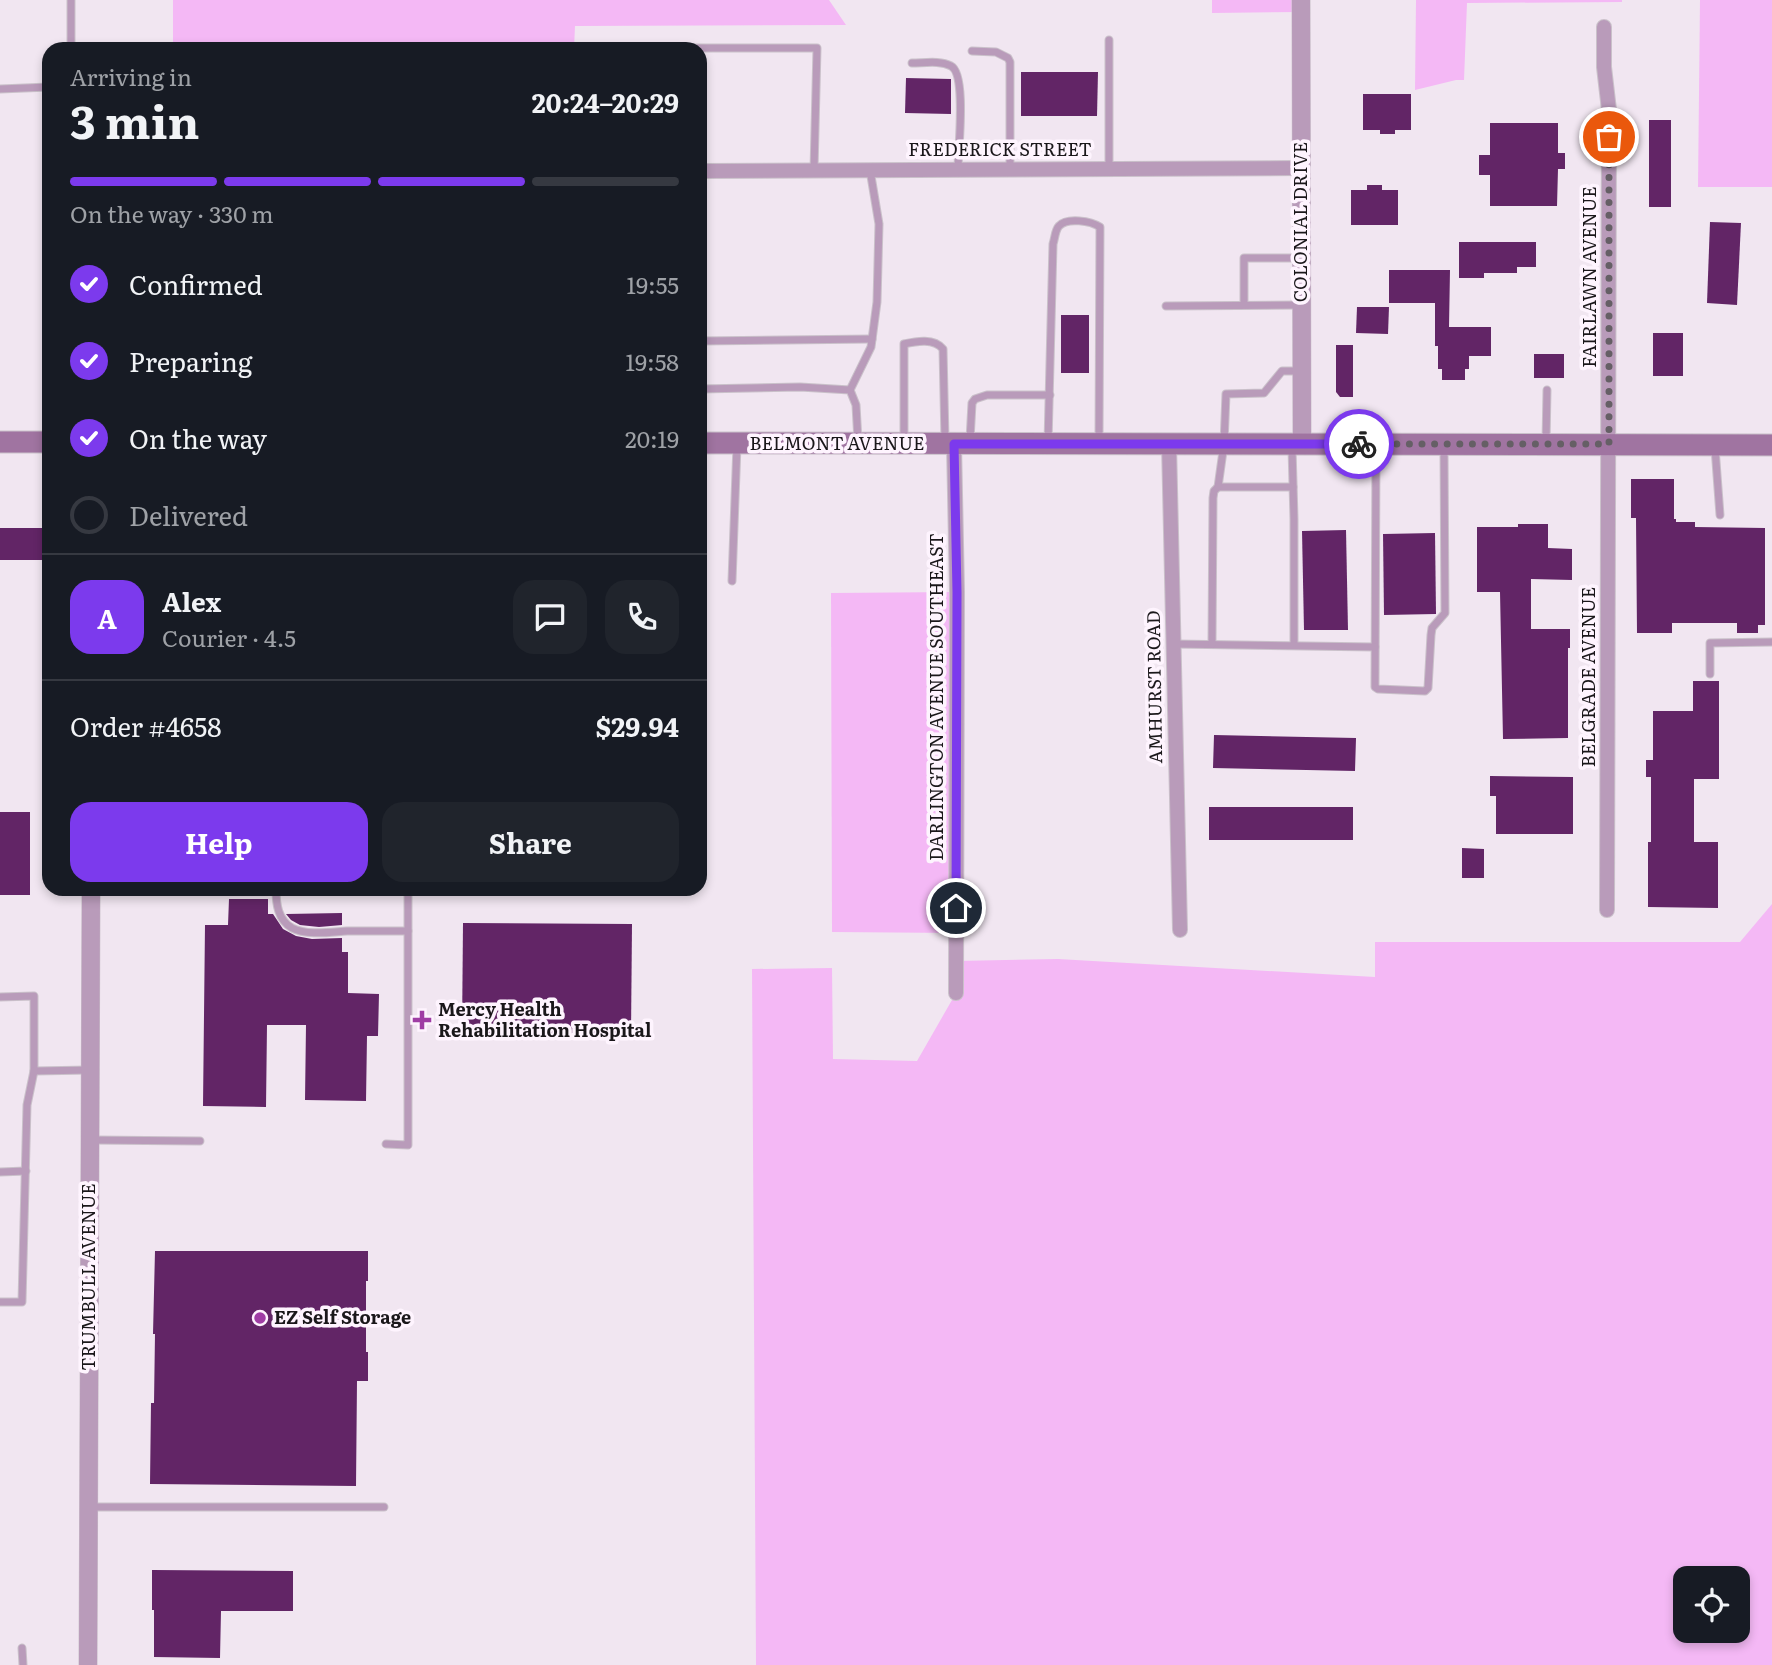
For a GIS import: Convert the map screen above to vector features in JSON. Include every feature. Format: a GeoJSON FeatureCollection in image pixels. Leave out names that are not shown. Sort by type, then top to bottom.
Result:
{"type":"FeatureCollection","features":[{"type":"Feature","properties":{"kind":"main road"},"geometry":{"type":"LineString","coordinates":[[0,442],[42,442]]}},
{"type":"Feature","properties":{"kind":"main road","name":"BELMONT AVENUE"},"geometry":{"type":"LineString","coordinates":[[707,443],[1772,445]]}},
{"type":"Feature","properties":{"kind":"street","name":"COLONIAL DRIVE"},"geometry":{"type":"LineString","coordinates":[[1296,444],[1302,371],[1301,0]]}},
{"type":"Feature","properties":{"kind":"street","name":"FAIRLAWN AVENUE"},"geometry":{"type":"LineString","coordinates":[[1604,27],[1604,81],[1609,110],[1609,444]]}},
{"type":"Feature","properties":{"kind":"street","name":"FREDERICK STREET"},"geometry":{"type":"LineString","coordinates":[[707,171],[1300,168]]}},
{"type":"Feature","properties":{"kind":"street","name":"DARLINGTON AVENUE SOUTHEAST"},"geometry":{"type":"LineString","coordinates":[[956,993],[957,444]]}},
{"type":"Feature","properties":{"kind":"street","name":"AMHURST ROAD"},"geometry":{"type":"LineString","coordinates":[[1169,444],[1180,930]]}},
{"type":"Feature","properties":{"kind":"street","name":"BELGRADE AVENUE"},"geometry":{"type":"LineString","coordinates":[[1607,910],[1609,444]]}},
{"type":"Feature","properties":{"kind":"street","name":"TRUMBULL AVENUE"},"geometry":{"type":"LineString","coordinates":[[88,1665],[91,896]]}},
{"type":"Feature","properties":{"kind":"lane"},"geometry":{"type":"LineString","coordinates":[[71,0],[71,42]]}},
{"type":"Feature","properties":{"kind":"lane"},"geometry":{"type":"LineString","coordinates":[[1109,40],[1109,169]]}},
{"type":"Feature","properties":{"kind":"lane"},"geometry":{"type":"LineString","coordinates":[[707,48],[817,48],[814,170]]}},
{"type":"Feature","properties":{"kind":"lane"},"geometry":{"type":"LineString","coordinates":[[972,51],[996,52],[1010,62],[1010,170]]}},
{"type":"Feature","properties":{"kind":"lane"},"geometry":{"type":"LineString","coordinates":[[912,63],[938,62],[950,65],[957,72],[961,94],[958,170]]}},
{"type":"Feature","properties":{"kind":"lane"},"geometry":{"type":"LineString","coordinates":[[0,89],[42,87]]}},
{"type":"Feature","properties":{"kind":"lane"},"geometry":{"type":"LineString","coordinates":[[858,444],[856,405],[850,390],[870,347],[877,302],[879,224],[870,170]]}},
{"type":"Feature","properties":{"kind":"lane"},"geometry":{"type":"LineString","coordinates":[[1048,444],[1056,228],[1062,223],[1092,222],[1100,227],[1101,244],[1099,444]]}},
{"type":"Feature","properties":{"kind":"lane"},"geometry":{"type":"LineString","coordinates":[[1244,304],[1244,258],[1301,258]]}},
{"type":"Feature","properties":{"kind":"lane"},"geometry":{"type":"LineString","coordinates":[[1166,306],[1302,304]]}},
{"type":"Feature","properties":{"kind":"lane"},"geometry":{"type":"LineString","coordinates":[[707,341],[872,339]]}},
{"type":"Feature","properties":{"kind":"lane"},"geometry":{"type":"LineString","coordinates":[[904,444],[904,344],[930,341],[939,344],[943,349],[957,444]]}},
{"type":"Feature","properties":{"kind":"lane"},"geometry":{"type":"LineString","coordinates":[[1219,487],[1226,394],[1264,393],[1282,371],[1302,371]]}},
{"type":"Feature","properties":{"kind":"lane"},"geometry":{"type":"LineString","coordinates":[[707,389],[800,387],[850,390]]}},
{"type":"Feature","properties":{"kind":"lane"},"geometry":{"type":"LineString","coordinates":[[1545,444],[1547,390]]}},
{"type":"Feature","properties":{"kind":"lane"},"geometry":{"type":"LineString","coordinates":[[957,444],[975,398],[987,395],[1050,396]]}},
{"type":"Feature","properties":{"kind":"lane"},"geometry":{"type":"LineString","coordinates":[[732,581],[737,444]]}},
{"type":"Feature","properties":{"kind":"lane"},"geometry":{"type":"LineString","coordinates":[[1294,645],[1293,487],[1296,444]]}},
{"type":"Feature","properties":{"kind":"lane"},"geometry":{"type":"LineString","coordinates":[[1376,444],[1375,687],[1425,691],[1428,688],[1432,628],[1445,613],[1444,444]]}},
{"type":"Feature","properties":{"kind":"lane"},"geometry":{"type":"LineString","coordinates":[[1715,444],[1720,515]]}},
{"type":"Feature","properties":{"kind":"lane"},"geometry":{"type":"LineString","coordinates":[[1212,644],[1214,491],[1219,487],[1293,487]]}},
{"type":"Feature","properties":{"kind":"lane"},"geometry":{"type":"LineString","coordinates":[[1710,674],[1710,643],[1772,642]]}},
{"type":"Feature","properties":{"kind":"lane"},"geometry":{"type":"LineString","coordinates":[[1173,644],[1375,647]]}},
{"type":"Feature","properties":{"kind":"lane"},"geometry":{"type":"LineString","coordinates":[[276,896],[280,917],[295,929],[313,932],[408,931]]}},
{"type":"Feature","properties":{"kind":"lane"},"geometry":{"type":"LineString","coordinates":[[386,1144],[408,1145],[408,896]]}},
{"type":"Feature","properties":{"kind":"lane"},"geometry":{"type":"LineString","coordinates":[[0,997],[34,996],[34,1070],[27,1105],[22,1302],[0,1302]]}},
{"type":"Feature","properties":{"kind":"lane"},"geometry":{"type":"LineString","coordinates":[[34,1070],[90,1070]]}},
{"type":"Feature","properties":{"kind":"lane"},"geometry":{"type":"LineString","coordinates":[[90,1140],[200,1141]]}},
{"type":"Feature","properties":{"kind":"lane"},"geometry":{"type":"LineString","coordinates":[[0,1172],[26,1171]]}},
{"type":"Feature","properties":{"kind":"lane"},"geometry":{"type":"LineString","coordinates":[[88,1507],[384,1507]]}},
{"type":"Feature","properties":{"kind":"lane"},"geometry":{"type":"LineString","coordinates":[[22,1648],[23,1665]]}},
{"type":"Feature","properties":{"kind":"shaded area"},"geometry":{"type":"Polygon","coordinates":[[[173,0],[829,0],[846,25],[575,26],[574,42],[173,42],[173,0]]]}},
{"type":"Feature","properties":{"kind":"shaded area"},"geometry":{"type":"Polygon","coordinates":[[[1212,0],[1301,0],[1301,12],[1212,13],[1212,0]]]}},
{"type":"Feature","properties":{"kind":"shaded area"},"geometry":{"type":"Polygon","coordinates":[[[1416,0],[1622,2],[1467,3],[1464,80],[1415,90],[1416,0]]]}},
{"type":"Feature","properties":{"kind":"shaded area"},"geometry":{"type":"Polygon","coordinates":[[[1700,0],[1772,0],[1772,187],[1698,187],[1700,0]]]}},
{"type":"Feature","properties":{"kind":"shaded area"},"geometry":{"type":"Polygon","coordinates":[[[957,592],[956,933],[832,932],[831,593],[957,592]]]}},
{"type":"Feature","properties":{"kind":"shaded area"},"geometry":{"type":"Polygon","coordinates":[[[1772,904],[1772,1665],[756,1665],[752,969],[832,968],[833,1059],[917,1061],[956,993],[956,961],[1058,959],[1375,977],[1375,942],[1740,942],[1772,904]]]}},
{"type":"Feature","properties":{"kind":"building"},"geometry":{"type":"Polygon","coordinates":[[[1021,72],[1098,72],[1097,116],[1021,116],[1021,72]]]}},
{"type":"Feature","properties":{"kind":"building"},"geometry":{"type":"Polygon","coordinates":[[[906,78],[951,79],[951,114],[905,113],[906,78]]]}},
{"type":"Feature","properties":{"kind":"building"},"geometry":{"type":"Polygon","coordinates":[[[1363,94],[1411,94],[1411,130],[1380,134],[1380,130],[1363,130],[1363,94]]]}},
{"type":"Feature","properties":{"kind":"building"},"geometry":{"type":"Polygon","coordinates":[[[1649,120],[1671,120],[1671,207],[1649,207],[1649,120]]]}},
{"type":"Feature","properties":{"kind":"building"},"geometry":{"type":"Polygon","coordinates":[[[1490,123],[1558,123],[1558,153],[1565,153],[1565,169],[1558,169],[1557,206],[1490,206],[1490,175],[1479,175],[1479,155],[1490,155],[1490,123]]]}},
{"type":"Feature","properties":{"kind":"building"},"geometry":{"type":"Polygon","coordinates":[[[1367,185],[1382,185],[1382,190],[1398,190],[1398,225],[1351,225],[1351,190],[1367,190],[1367,185]]]}},
{"type":"Feature","properties":{"kind":"building"},"geometry":{"type":"Polygon","coordinates":[[[1710,222],[1741,223],[1737,305],[1707,303],[1710,222]]]}},
{"type":"Feature","properties":{"kind":"building"},"geometry":{"type":"Polygon","coordinates":[[[1459,242],[1536,242],[1536,267],[1517,267],[1517,273],[1484,273],[1484,278],[1459,278],[1459,242]]]}},
{"type":"Feature","properties":{"kind":"building"},"geometry":{"type":"Polygon","coordinates":[[[1389,270],[1450,270],[1449,327],[1491,327],[1491,356],[1469,356],[1469,369],[1465,369],[1465,380],[1442,380],[1442,369],[1438,369],[1438,346],[1435,346],[1435,303],[1389,303],[1389,270]]]}},
{"type":"Feature","properties":{"kind":"building"},"geometry":{"type":"Polygon","coordinates":[[[1357,307],[1389,307],[1388,334],[1356,333],[1357,307]]]}},
{"type":"Feature","properties":{"kind":"building"},"geometry":{"type":"Polygon","coordinates":[[[1061,315],[1089,315],[1089,373],[1061,373],[1061,315]]]}},
{"type":"Feature","properties":{"kind":"building"},"geometry":{"type":"Polygon","coordinates":[[[1653,333],[1683,333],[1683,376],[1653,376],[1653,333]]]}},
{"type":"Feature","properties":{"kind":"building"},"geometry":{"type":"Polygon","coordinates":[[[1336,345],[1353,345],[1353,397],[1340,397],[1336,392],[1336,345]]]}},
{"type":"Feature","properties":{"kind":"building"},"geometry":{"type":"Polygon","coordinates":[[[1534,354],[1564,354],[1564,378],[1534,378],[1534,354]]]}},
{"type":"Feature","properties":{"kind":"building"},"geometry":{"type":"Polygon","coordinates":[[[1631,479],[1674,479],[1676,522],[1695,522],[1695,527],[1765,528],[1765,625],[1758,625],[1758,633],[1737,633],[1737,623],[1672,623],[1672,633],[1637,633],[1636,518],[1631,518],[1631,479]]]}},
{"type":"Feature","properties":{"kind":"building"},"geometry":{"type":"Polygon","coordinates":[[[1518,524],[1548,524],[1548,548],[1572,549],[1572,580],[1531,579],[1531,629],[1570,629],[1568,738],[1503,739],[1500,592],[1477,592],[1477,527],[1518,527],[1518,524]]]}},
{"type":"Feature","properties":{"kind":"building"},"geometry":{"type":"Polygon","coordinates":[[[0,528],[42,528],[42,560],[0,560],[0,528]]]}},
{"type":"Feature","properties":{"kind":"building"},"geometry":{"type":"Polygon","coordinates":[[[1346,530],[1348,630],[1304,630],[1302,531],[1346,530]]]}},
{"type":"Feature","properties":{"kind":"building"},"geometry":{"type":"Polygon","coordinates":[[[1435,533],[1436,614],[1384,615],[1383,534],[1435,533]]]}},
{"type":"Feature","properties":{"kind":"building"},"geometry":{"type":"Polygon","coordinates":[[[1693,681],[1719,681],[1719,779],[1694,779],[1694,842],[1718,842],[1718,908],[1648,907],[1651,777],[1646,777],[1646,760],[1653,760],[1653,711],[1693,711],[1693,681]]]}},
{"type":"Feature","properties":{"kind":"building"},"geometry":{"type":"Polygon","coordinates":[[[1214,735],[1356,738],[1355,771],[1213,768],[1214,735]]]}},
{"type":"Feature","properties":{"kind":"building"},"geometry":{"type":"Polygon","coordinates":[[[1490,776],[1573,777],[1573,834],[1496,834],[1496,796],[1490,796],[1490,776]]]}},
{"type":"Feature","properties":{"kind":"building"},"geometry":{"type":"Polygon","coordinates":[[[1209,807],[1353,807],[1353,840],[1209,840],[1209,807]]]}},
{"type":"Feature","properties":{"kind":"building"},"geometry":{"type":"Polygon","coordinates":[[[0,812],[30,812],[30,895],[0,895],[0,812]]]}},
{"type":"Feature","properties":{"kind":"building"},"geometry":{"type":"Polygon","coordinates":[[[1462,848],[1484,849],[1484,878],[1462,878],[1462,848]]]}},
{"type":"Feature","properties":{"kind":"building"},"geometry":{"type":"Polygon","coordinates":[[[229,899],[268,899],[268,914],[273,914],[283,929],[296,936],[312,939],[342,938],[342,952],[348,952],[348,993],[379,994],[378,1036],[367,1036],[366,1101],[305,1100],[306,1025],[267,1025],[266,1107],[203,1106],[205,925],[228,925],[229,899]]]}},
{"type":"Feature","properties":{"kind":"building"},"geometry":{"type":"Polygon","coordinates":[[[342,913],[342,925],[319,927],[300,925],[286,914],[342,913]]]}},
{"type":"Feature","properties":{"kind":"building"},"geometry":{"type":"Polygon","coordinates":[[[463,923],[632,924],[631,1035],[462,1034],[463,923]]]}},
{"type":"Feature","properties":{"kind":"building"},"geometry":{"type":"Polygon","coordinates":[[[155,1251],[368,1251],[368,1381],[357,1381],[356,1486],[150,1484],[151,1403],[154,1403],[155,1251]]]}},
{"type":"Feature","properties":{"kind":"building"},"geometry":{"type":"Polygon","coordinates":[[[152,1570],[293,1571],[293,1611],[221,1611],[220,1658],[154,1657],[152,1570]]]}},
{"type":"Feature","properties":{"kind":"way so far"},"geometry":{"type":"LineString","coordinates":[[1359,444],[1609,444],[1609,137]]}},
{"type":"Feature","properties":{"kind":"place","name":"Mercy Health Rehabilitation Hospital"},"geometry":{"type":"Point","coordinates":[422,1020]}},
{"type":"Feature","properties":{"kind":"place","name":"EZ Self Storage"},"geometry":{"type":"Point","coordinates":[260,1318]}},
{"type":"Feature","properties":{"kind":"route"},"geometry":{"type":"LineString","coordinates":[[956,908],[957,592],[954,444],[1359,444]]}}]}
